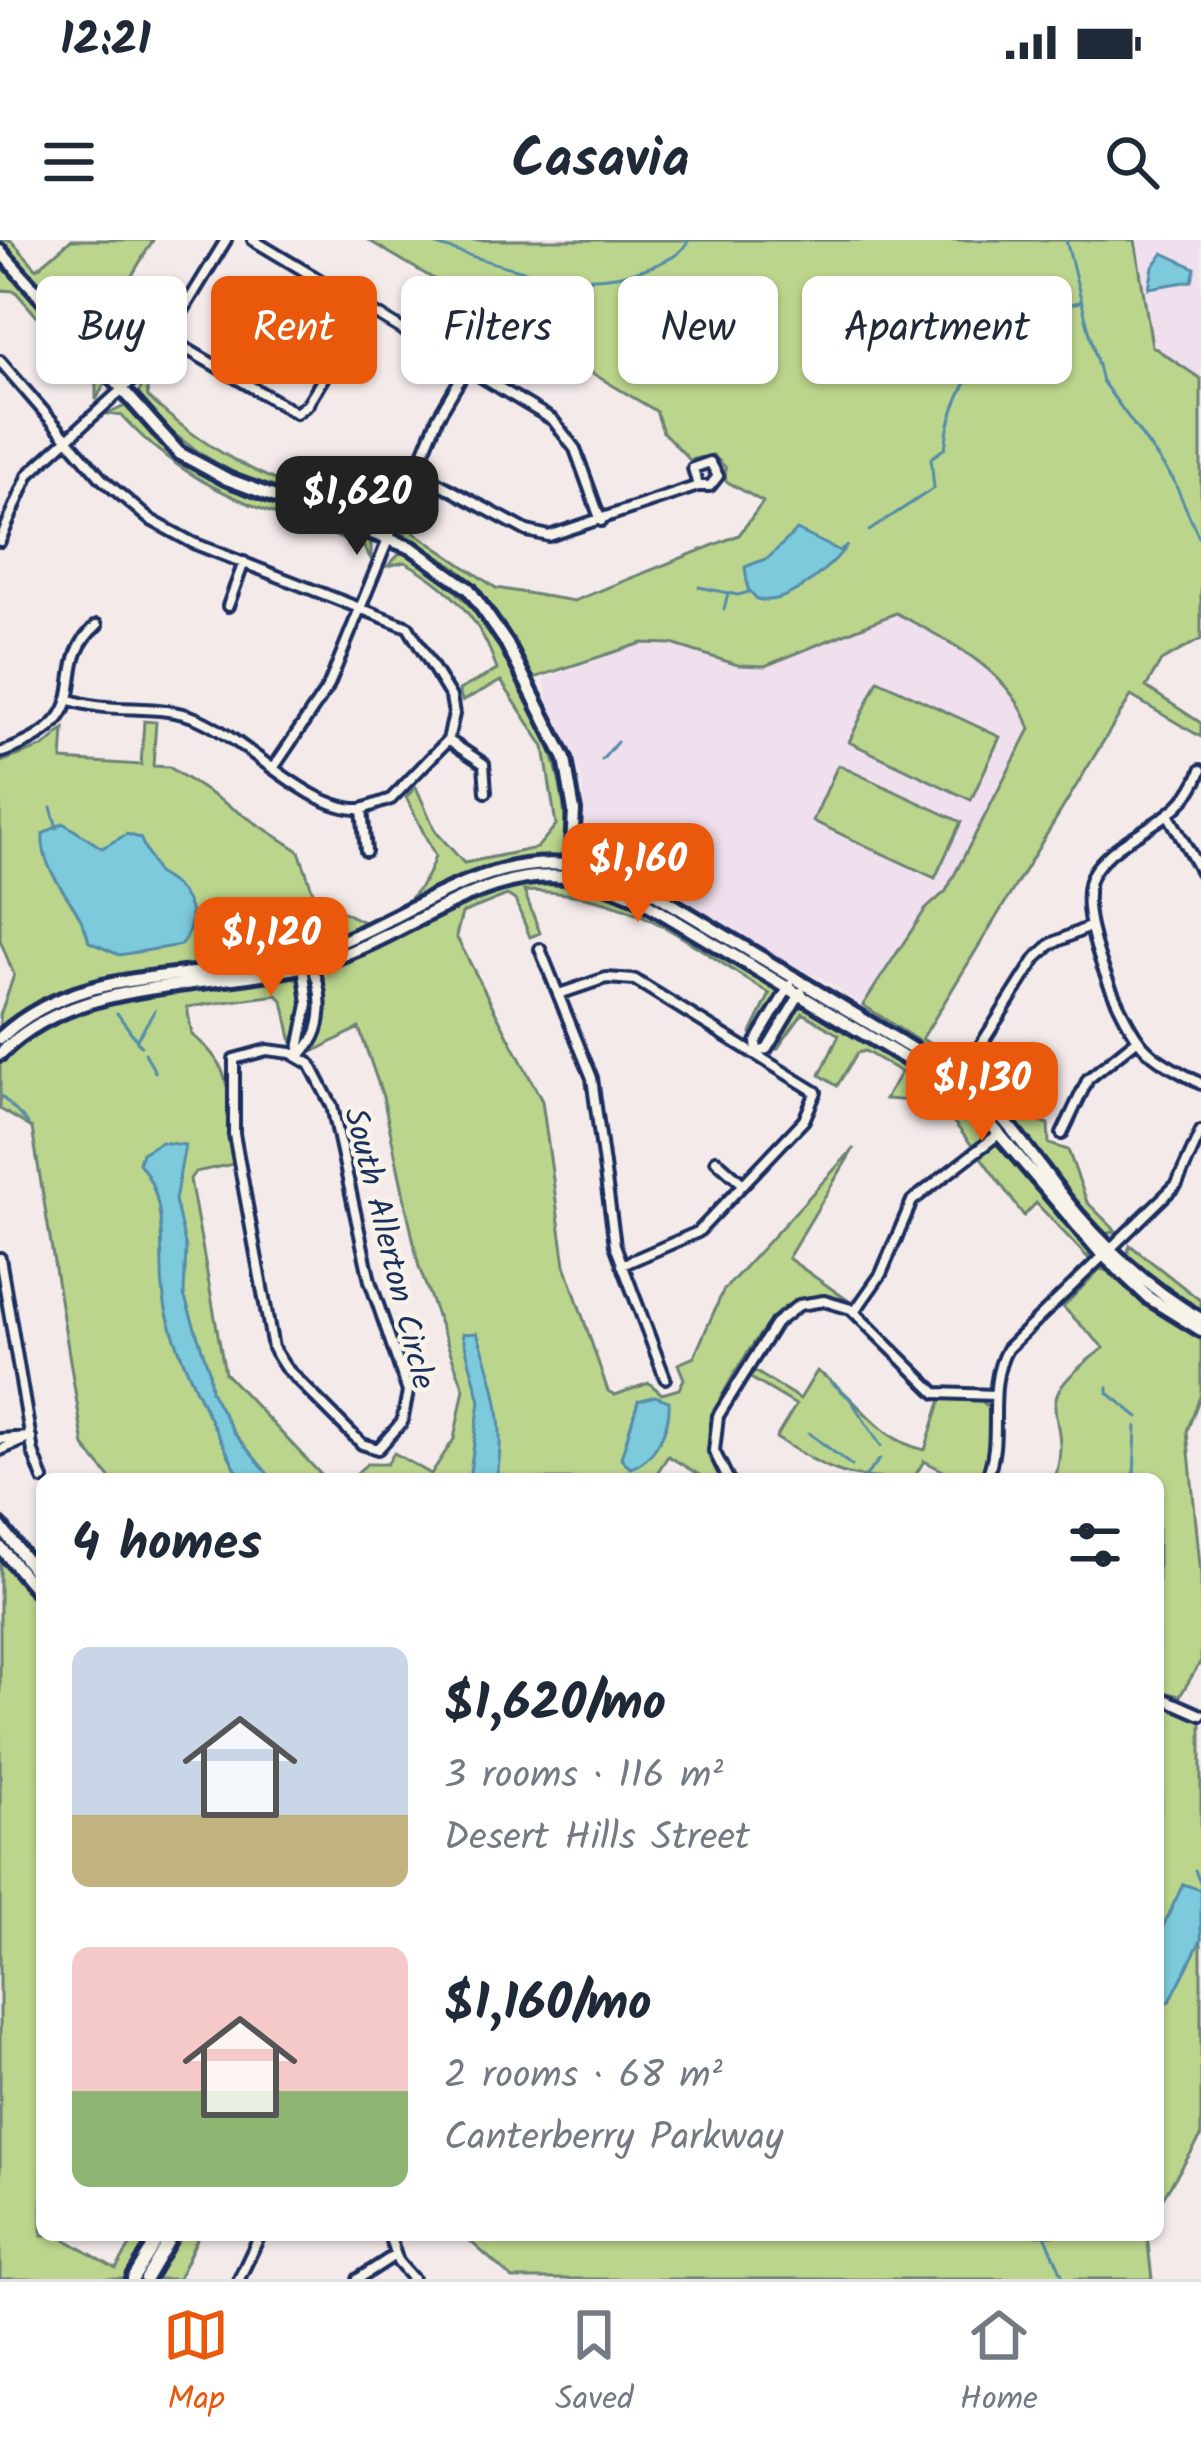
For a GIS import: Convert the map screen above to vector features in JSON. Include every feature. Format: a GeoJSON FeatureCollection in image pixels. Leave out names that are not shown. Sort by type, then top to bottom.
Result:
{"type":"FeatureCollection","features":[{"type":"Feature","properties":{"kind":"street"},"geometry":{"type":"LineString","coordinates":[[187,306],[226,240]]}},
{"type":"Feature","properties":{"kind":"street"},"geometry":{"type":"LineString","coordinates":[[253,240],[313,276]]}},
{"type":"Feature","properties":{"kind":"street"},"geometry":{"type":"LineString","coordinates":[[0,251],[165,441],[199,466],[388,539],[453,574],[500,632],[569,772],[575,820],[571,871]]}},
{"type":"Feature","properties":{"kind":"street"},"geometry":{"type":"LineString","coordinates":[[0,361],[137,511],[176,535],[403,623],[420,640],[452,701],[448,740],[391,799],[362,809],[332,805],[192,717],[101,709],[68,699]]}},
{"type":"Feature","properties":{"kind":"street"},"geometry":{"type":"LineString","coordinates":[[0,541],[28,474],[128,384]]}},
{"type":"Feature","properties":{"kind":"street"},"geometry":{"type":"LineString","coordinates":[[245,384],[299,416],[319,384]]}},
{"type":"Feature","properties":{"kind":"street"},"geometry":{"type":"LineString","coordinates":[[274,766],[326,692],[438,417],[458,384]]}},
{"type":"Feature","properties":{"kind":"street"},"geometry":{"type":"LineString","coordinates":[[492,384],[562,429],[601,521]]}},
{"type":"Feature","properties":{"kind":"street"},"geometry":{"type":"LineString","coordinates":[[416,471],[536,534],[567,534],[698,486]]}},
{"type":"Feature","properties":{"kind":"street"},"geometry":{"type":"LineString","coordinates":[[228,606],[244,562]]}},
{"type":"Feature","properties":{"kind":"street"},"geometry":{"type":"LineString","coordinates":[[0,753],[44,736],[68,699],[84,640],[97,625]]}},
{"type":"Feature","properties":{"kind":"street"},"geometry":{"type":"LineString","coordinates":[[448,740],[484,764],[486,792]]}},
{"type":"Feature","properties":{"kind":"street"},"geometry":{"type":"LineString","coordinates":[[1201,770],[1190,794],[1169,816],[1095,871],[1085,896],[1089,927],[1138,1040],[1201,1084]]}},
{"type":"Feature","properties":{"kind":"street"},"geometry":{"type":"LineString","coordinates":[[362,809],[366,851]]}},
{"type":"Feature","properties":{"kind":"street"},"geometry":{"type":"LineString","coordinates":[[1169,816],[1201,872]]}},
{"type":"Feature","properties":{"kind":"street"},"geometry":{"type":"LineString","coordinates":[[0,1054],[44,1018],[83,1001],[307,962],[389,937],[493,886],[571,871],[634,896],[960,1078],[1001,1114],[1071,1207],[1149,1298],[1201,1330]]}},
{"type":"Feature","properties":{"kind":"street"},"geometry":{"type":"LineString","coordinates":[[960,1078],[1036,958],[1053,943],[1089,927]]}},
{"type":"Feature","properties":{"kind":"street"},"geometry":{"type":"LineString","coordinates":[[540,950],[592,1078],[622,1265],[665,1378]]}},
{"type":"Feature","properties":{"kind":"street"},"geometry":{"type":"LineString","coordinates":[[0,1038],[44,1005],[86,988],[307,962]]}},
{"type":"Feature","properties":{"kind":"street"},"geometry":{"type":"LineString","coordinates":[[298,1056],[295,1048],[308,1004],[307,962]]}},
{"type":"Feature","properties":{"kind":"street"},"geometry":{"type":"LineString","coordinates":[[559,994],[601,979],[630,979],[820,1091],[804,1120],[688,1240],[622,1265]]}},
{"type":"Feature","properties":{"kind":"street"},"geometry":{"type":"LineString","coordinates":[[757,1052],[767,1048],[797,986]]}},
{"type":"Feature","properties":{"kind":"street"},"geometry":{"type":"LineString","coordinates":[[797,986],[958,1090],[1002,1132],[1052,1199],[1109,1252],[1201,1318]]}},
{"type":"Feature","properties":{"kind":"street"},"geometry":{"type":"LineString","coordinates":[[1062,1134],[1088,1079],[1138,1040]]}},
{"type":"Feature","properties":{"kind":"street","name":"South Allerton Circle"},"geometry":{"type":"LineString","coordinates":[[267,1050],[298,1056],[318,1072],[330,1099],[370,1281],[407,1386],[402,1422],[377,1449],[362,1444],[290,1372],[272,1342],[235,1138],[233,1063],[239,1054],[267,1050]]}},
{"type":"Feature","properties":{"kind":"street"},"geometry":{"type":"LineString","coordinates":[[988,1473],[995,1449],[996,1373],[1010,1345],[1177,1184],[1201,1131]]}},
{"type":"Feature","properties":{"kind":"street"},"geometry":{"type":"LineString","coordinates":[[854,1312],[880,1274],[912,1202],[1002,1132]]}},
{"type":"Feature","properties":{"kind":"street"},"geometry":{"type":"LineString","coordinates":[[716,1160],[743,1184]]}},
{"type":"Feature","properties":{"kind":"street"},"geometry":{"type":"LineString","coordinates":[[0,1258],[41,1473]]}},
{"type":"Feature","properties":{"kind":"street"},"geometry":{"type":"LineString","coordinates":[[725,1473],[716,1456],[716,1423],[776,1322],[813,1301],[854,1312],[932,1391],[953,1397],[995,1395]]}},
{"type":"Feature","properties":{"kind":"street"},"geometry":{"type":"LineString","coordinates":[[0,1439],[31,1437]]}},
{"type":"Feature","properties":{"kind":"street"},"geometry":{"type":"LineString","coordinates":[[0,1450],[31,1437]]}},
{"type":"Feature","properties":{"kind":"street"},"geometry":{"type":"LineString","coordinates":[[0,1526],[36,1573]]}},
{"type":"Feature","properties":{"kind":"street"},"geometry":{"type":"LineString","coordinates":[[0,1547],[36,1590]]}},
{"type":"Feature","properties":{"kind":"street"},"geometry":{"type":"LineString","coordinates":[[1164,1699],[1201,1715]]}},
{"type":"Feature","properties":{"kind":"street"},"geometry":{"type":"LineString","coordinates":[[133,2279],[156,2241]]}},
{"type":"Feature","properties":{"kind":"street"},"geometry":{"type":"LineString","coordinates":[[146,2279],[168,2241]]}},
{"type":"Feature","properties":{"kind":"street"},"geometry":{"type":"LineString","coordinates":[[239,2279],[257,2241]]}},
{"type":"Feature","properties":{"kind":"street"},"geometry":{"type":"LineString","coordinates":[[391,2241],[413,2279]]}},
{"type":"Feature","properties":{"kind":"street"},"geometry":{"type":"LineString","coordinates":[[358,2279],[395,2255]]}},
{"type":"Feature","properties":{"kind":"shaded area"},"geometry":{"type":"Polygon","coordinates":[[[1135,240],[1201,240],[1201,379],[1152,346],[1135,240]]]}},
{"type":"Feature","properties":{"kind":"shaded area"},"geometry":{"type":"Polygon","coordinates":[[[896,613],[981,663],[1023,709],[1030,729],[946,891],[925,910],[863,1005],[822,978],[785,968],[588,865],[582,775],[553,716],[544,679],[642,643],[672,644],[738,665],[765,666],[896,613]]]}},
{"type":"Feature","properties":{"kind":"green space"},"geometry":{"type":"Polygon","coordinates":[[[0,240],[11,240],[37,269],[71,240],[153,240],[132,276],[36,276],[36,282],[0,240]]]}},
{"type":"Feature","properties":{"kind":"green space"},"geometry":{"type":"Polygon","coordinates":[[[368,240],[1135,240],[1152,346],[1201,379],[1201,639],[1161,661],[1146,687],[1201,723],[1201,737],[1131,696],[922,1039],[959,1061],[949,1061],[863,1005],[925,910],[946,891],[1030,729],[1021,708],[975,659],[896,613],[765,666],[738,665],[672,644],[642,643],[534,678],[474,585],[400,530],[404,516],[415,533],[496,588],[574,601],[739,535],[763,502],[726,481],[725,467],[713,455],[690,460],[663,432],[656,411],[594,374],[594,276],[429,276],[368,240]]]}},
{"type":"Feature","properties":{"kind":"green space"},"geometry":{"type":"Polygon","coordinates":[[[0,260],[36,302],[36,315],[15,291],[0,290],[0,260]]]}},
{"type":"Feature","properties":{"kind":"green space"},"geometry":{"type":"Polygon","coordinates":[[[147,384],[148,397],[225,455],[281,483],[373,513],[389,524],[377,527],[247,479],[189,446],[136,397],[147,384]]]}},
{"type":"Feature","properties":{"kind":"green space"},"geometry":{"type":"Polygon","coordinates":[[[125,406],[180,456],[209,474],[269,503],[371,540],[371,559],[363,546],[263,510],[204,482],[149,443],[122,416],[108,414],[125,406]]]}},
{"type":"Feature","properties":{"kind":"green space"},"geometry":{"type":"Polygon","coordinates":[[[401,552],[435,573],[467,603],[521,680],[556,767],[565,851],[553,862],[522,864],[320,948],[249,964],[106,983],[36,1010],[0,1034],[0,1015],[14,975],[0,940],[0,762],[45,746],[64,729],[62,760],[141,765],[144,721],[156,722],[153,766],[169,767],[299,851],[315,898],[366,923],[410,898],[430,870],[435,856],[406,797],[416,787],[436,832],[464,863],[537,848],[556,825],[544,747],[501,681],[462,701],[459,690],[497,670],[491,652],[473,620],[436,582],[405,562],[388,566],[401,552]]]}},
{"type":"Feature","properties":{"kind":"green space"},"geometry":{"type":"Polygon","coordinates":[[[878,680],[1000,737],[971,800],[849,742],[878,680]]]}},
{"type":"Feature","properties":{"kind":"green space"},"geometry":{"type":"Polygon","coordinates":[[[838,765],[961,822],[935,878],[813,821],[838,765]]]}},
{"type":"Feature","properties":{"kind":"green space"},"geometry":{"type":"Polygon","coordinates":[[[565,880],[621,898],[774,983],[778,999],[755,1036],[751,1033],[770,994],[656,922],[597,900],[524,891],[540,933],[530,937],[515,900],[507,895],[462,913],[456,936],[542,1101],[565,1265],[608,1391],[615,1395],[649,1383],[662,1394],[679,1389],[684,1379],[678,1364],[694,1357],[723,1291],[854,1148],[788,1258],[849,1301],[817,1296],[794,1302],[777,1314],[754,1343],[710,1425],[710,1454],[718,1473],[696,1473],[668,1456],[657,1473],[432,1473],[454,1439],[464,1389],[419,1267],[383,1097],[359,1028],[311,1053],[324,1014],[320,976],[325,965],[442,912],[533,883],[565,880]]]}},
{"type":"Feature","properties":{"kind":"green space"},"geometry":{"type":"Polygon","coordinates":[[[288,975],[299,980],[303,1014],[292,1043],[283,1001],[277,995],[187,1007],[192,1035],[208,1049],[225,1077],[233,1164],[195,1172],[190,1179],[225,1373],[319,1473],[106,1473],[84,1446],[32,1128],[0,1109],[0,1060],[68,1010],[70,1016],[80,1012],[80,1006],[288,975]]]}},
{"type":"Feature","properties":{"kind":"green space"},"geometry":{"type":"Polygon","coordinates":[[[811,1005],[955,1094],[988,1122],[987,1136],[973,1147],[939,1103],[885,1099],[901,1072],[865,1051],[857,1053],[837,1086],[820,1075],[839,1035],[803,1013],[777,1049],[773,1047],[795,1009],[811,1005]]]}},
{"type":"Feature","properties":{"kind":"green space"},"geometry":{"type":"Polygon","coordinates":[[[976,1073],[1023,1117],[1048,1124],[1049,1144],[1068,1150],[1087,1202],[1116,1231],[1105,1234],[1088,1216],[975,1083],[976,1073]]]}},
{"type":"Feature","properties":{"kind":"green space"},"geometry":{"type":"Polygon","coordinates":[[[995,1145],[1007,1147],[1091,1249],[1088,1258],[1036,1203],[1024,1216],[980,1156],[995,1145]]]}},
{"type":"Feature","properties":{"kind":"green space"},"geometry":{"type":"Polygon","coordinates":[[[1130,1245],[1201,1301],[1201,1313],[1127,1256],[1130,1245]]]}},
{"type":"Feature","properties":{"kind":"green space"},"geometry":{"type":"Polygon","coordinates":[[[1100,1269],[1201,1336],[1201,1394],[1187,1431],[1201,1575],[1201,1661],[1180,1696],[1164,1692],[1164,1473],[1056,1473],[1060,1455],[1056,1397],[1078,1368],[1104,1348],[1063,1307],[1100,1269]]]}},
{"type":"Feature","properties":{"kind":"green space"},"geometry":{"type":"Polygon","coordinates":[[[753,1370],[800,1399],[817,1371],[893,1437],[925,1450],[941,1399],[982,1401],[989,1408],[991,1448],[982,1473],[947,1473],[924,1461],[917,1473],[846,1473],[776,1438],[796,1405],[749,1377],[753,1370]]]}},
{"type":"Feature","properties":{"kind":"green space"},"geometry":{"type":"Polygon","coordinates":[[[394,1453],[429,1473],[357,1473],[367,1464],[387,1464],[394,1453]]]}},
{"type":"Feature","properties":{"kind":"green space"},"geometry":{"type":"Polygon","coordinates":[[[0,1553],[36,1594],[36,2241],[68,2241],[116,2269],[133,2241],[152,2241],[129,2279],[0,2279],[0,1553]]]}},
{"type":"Feature","properties":{"kind":"green space"},"geometry":{"type":"Polygon","coordinates":[[[1164,1706],[1201,1721],[1201,2137],[1164,2196],[1164,1706]]]}},
{"type":"Feature","properties":{"kind":"green space"},"geometry":{"type":"Polygon","coordinates":[[[173,2241],[196,2241],[178,2279],[150,2279],[173,2241]]]}},
{"type":"Feature","properties":{"kind":"green space"},"geometry":{"type":"Polygon","coordinates":[[[470,2241],[1148,2241],[1152,2279],[513,2279],[470,2241]]]}},
{"type":"Feature","properties":{"kind":"water"},"geometry":{"type":"Polygon","coordinates":[[[1163,253],[1195,268],[1192,281],[1149,288],[1153,267],[1163,253]]]}},
{"type":"Feature","properties":{"kind":"water"},"geometry":{"type":"Polygon","coordinates":[[[797,530],[840,551],[847,545],[820,574],[794,591],[757,599],[748,589],[745,567],[768,558],[797,530]]]}},
{"type":"Feature","properties":{"kind":"water"},"geometry":{"type":"Polygon","coordinates":[[[63,823],[102,848],[127,834],[140,838],[157,873],[188,903],[191,922],[181,945],[119,955],[89,942],[44,849],[43,834],[63,823]]]}},
{"type":"Feature","properties":{"kind":"water"},"geometry":{"type":"Polygon","coordinates":[[[161,1142],[185,1145],[175,1200],[186,1248],[184,1295],[209,1370],[211,1391],[234,1433],[267,1473],[238,1473],[175,1338],[164,1298],[157,1198],[139,1163],[142,1153],[161,1142]]]}},
{"type":"Feature","properties":{"kind":"water"},"geometry":{"type":"Polygon","coordinates":[[[477,1333],[489,1369],[500,1442],[497,1473],[470,1473],[480,1401],[462,1334],[477,1333]]]}},
{"type":"Feature","properties":{"kind":"water"},"geometry":{"type":"Polygon","coordinates":[[[655,1396],[669,1401],[664,1431],[647,1458],[630,1468],[621,1458],[638,1401],[655,1396]]]}},
{"type":"Feature","properties":{"kind":"water"},"geometry":{"type":"Polygon","coordinates":[[[1183,1884],[1201,1890],[1201,1940],[1170,2001],[1164,2003],[1164,1924],[1183,1884]]]}},
{"type":"Feature","properties":{"kind":"waterway"},"geometry":{"type":"LineString","coordinates":[[437,245],[544,275],[597,278],[659,264],[689,240]]}},
{"type":"Feature","properties":{"kind":"waterway"},"geometry":{"type":"LineString","coordinates":[[1066,240],[1102,381],[1173,479],[1201,542]]}},
{"type":"Feature","properties":{"kind":"waterway"},"geometry":{"type":"LineString","coordinates":[[869,531],[934,488],[931,458],[945,448],[959,396],[988,354],[1028,322],[1079,302]]}},
{"type":"Feature","properties":{"kind":"waterway"},"geometry":{"type":"LineString","coordinates":[[699,587],[738,595],[749,592]]}},
{"type":"Feature","properties":{"kind":"waterway"},"geometry":{"type":"LineString","coordinates":[[724,609],[728,593]]}},
{"type":"Feature","properties":{"kind":"waterway"},"geometry":{"type":"LineString","coordinates":[[602,760],[617,742]]}},
{"type":"Feature","properties":{"kind":"waterway"},"geometry":{"type":"LineString","coordinates":[[51,807],[57,828]]}},
{"type":"Feature","properties":{"kind":"waterway"},"geometry":{"type":"LineString","coordinates":[[137,1039],[155,1010]]}},
{"type":"Feature","properties":{"kind":"waterway"},"geometry":{"type":"LineString","coordinates":[[117,1013],[141,1046]]}},
{"type":"Feature","properties":{"kind":"waterway"},"geometry":{"type":"LineString","coordinates":[[145,1053],[155,1072]]}},
{"type":"Feature","properties":{"kind":"waterway"},"geometry":{"type":"LineString","coordinates":[[2,1097],[28,1123]]}},
{"type":"Feature","properties":{"kind":"waterway"},"geometry":{"type":"LineString","coordinates":[[831,1382],[850,1399],[881,1446]]}},
{"type":"Feature","properties":{"kind":"waterway"},"geometry":{"type":"LineString","coordinates":[[1108,1387],[1108,1393],[1138,1417]]}},
{"type":"Feature","properties":{"kind":"waterway"},"geometry":{"type":"LineString","coordinates":[[1134,1473],[1136,1426]]}},
{"type":"Feature","properties":{"kind":"waterway"},"geometry":{"type":"LineString","coordinates":[[809,1433],[852,1466]]}},
{"type":"Feature","properties":{"kind":"waterway"},"geometry":{"type":"LineString","coordinates":[[868,1473],[880,1459]]}},
{"type":"Feature","properties":{"kind":"waterway"},"geometry":{"type":"LineString","coordinates":[[1195,1870],[1200,1883]]}},
{"type":"Feature","properties":{"kind":"waterway"},"geometry":{"type":"LineString","coordinates":[[1048,2241],[1064,2279]]}}]}
